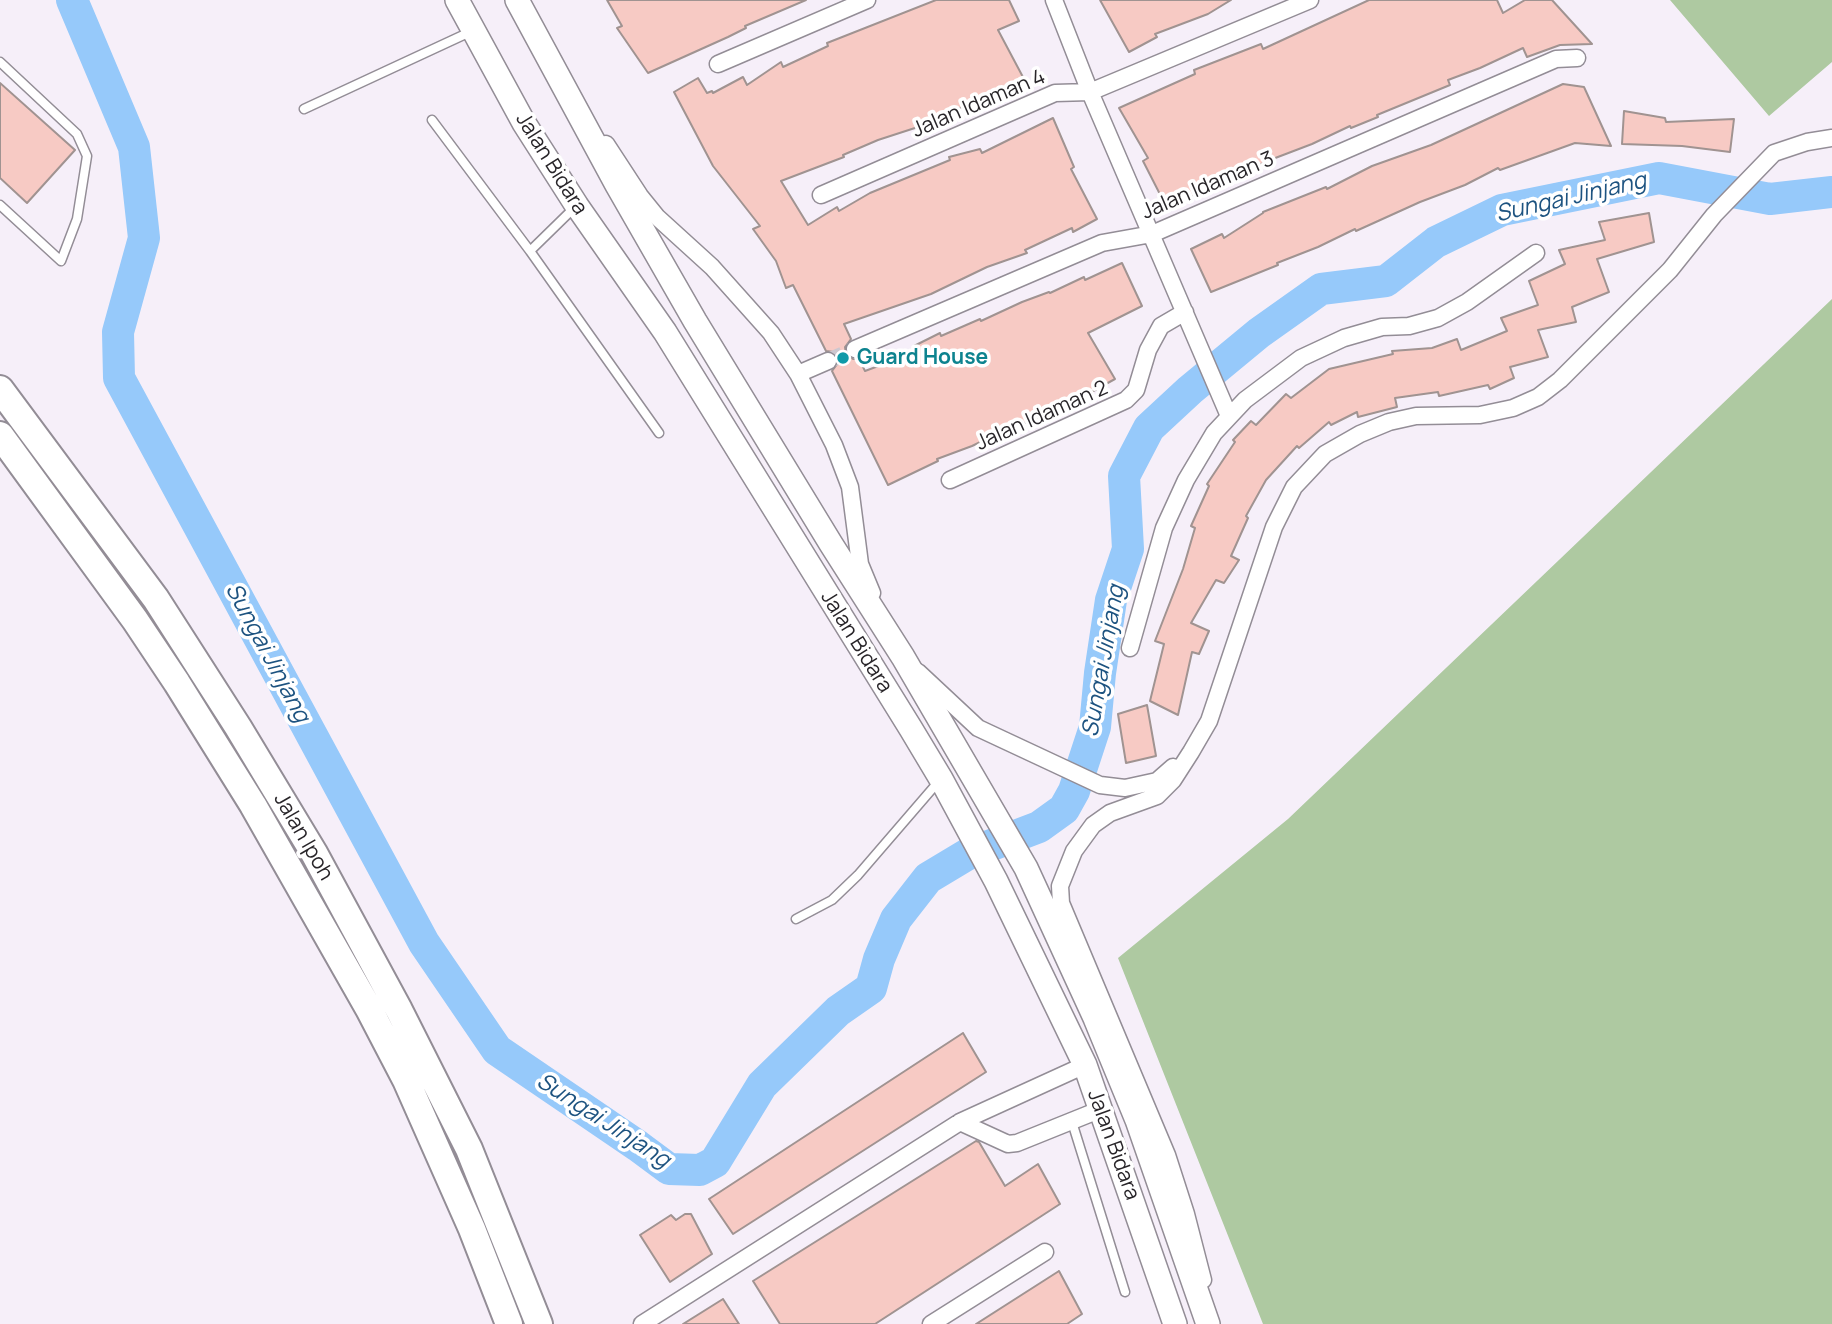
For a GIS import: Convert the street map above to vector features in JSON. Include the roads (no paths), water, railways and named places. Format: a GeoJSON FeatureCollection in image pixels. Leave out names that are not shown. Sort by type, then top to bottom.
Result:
{"type":"FeatureCollection","features":[{"type":"Feature","properties":{"kind":"highway","name":"Jalan Ipoh"},"geometry":{"type":"LineString","coordinates":[[0,388],[156,599],[239,727],[314,853],[399,1010],[469,1149],[539,1324]]}},
{"type":"Feature","properties":{"kind":"highway","name":"Jalan Ipoh"},"geometry":{"type":"LineString","coordinates":[[0,435],[135,621],[184,693],[253,805],[369,1009],[406,1080],[472,1228],[509,1324]]}},
{"type":"Feature","properties":{"kind":"main road","name":"Jalan Bidara"},"geometry":{"type":"LineString","coordinates":[[457,0],[524,123],[576,206],[664,332],[941,779],[996,881],[1085,1065],[1175,1324]]}},
{"type":"Feature","properties":{"kind":"main road","name":"Jalan Bidara"},"geometry":{"type":"LineString","coordinates":[[517,0],[617,185],[695,321],[903,657],[1026,868],[1095,1018],[1137,1120],[1210,1324]]}},
{"type":"Feature","properties":{"kind":"main road"},"geometry":{"type":"LineString","coordinates":[[1043,904],[1090,1037],[1113,1086],[1114,1098],[1111,1106],[1099,1111]]}},
{"type":"Feature","properties":{"kind":"street"},"geometry":{"type":"LineString","coordinates":[[718,64],[867,0]]}},
{"type":"Feature","properties":{"kind":"street"},"geometry":{"type":"LineString","coordinates":[[1054,0],[1090,92],[1229,416]]}},
{"type":"Feature","properties":{"kind":"street","name":"Jalan Idaman 4"},"geometry":{"type":"LineString","coordinates":[[821,195],[1055,93],[1090,92],[1310,0]]}},
{"type":"Feature","properties":{"kind":"street"},"geometry":{"type":"LineString","coordinates":[[545,50],[640,196],[657,217],[712,267],[771,333],[798,374],[834,445],[850,487],[860,564],[903,657],[978,728],[1100,785],[1125,788],[1157,781],[1191,752]]}},
{"type":"Feature","properties":{"kind":"street","name":"Jalan Idaman 3"},"geometry":{"type":"LineString","coordinates":[[855,349],[1102,243],[1152,234],[1556,59],[1577,58]]}},
{"type":"Feature","properties":{"kind":"street"},"geometry":{"type":"LineString","coordinates":[[1210,1324],[1186,1214],[1167,1155],[1061,903],[1060,886],[1074,851],[1093,825],[1110,813],[1157,796],[1173,780],[1191,752],[1209,720],[1274,527],[1294,487],[1325,454],[1360,434],[1389,422],[1416,416],[1480,415],[1513,408],[1538,397],[1560,380],[1670,270],[1714,215],[1774,153],[1807,142],[1832,138]]}},
{"type":"Feature","properties":{"kind":"street"},"geometry":{"type":"LineString","coordinates":[[1130,648],[1164,528],[1186,480],[1214,433],[1229,416],[1267,381],[1300,358],[1344,338],[1382,327],[1409,326],[1438,318],[1467,302],[1536,253]]}},
{"type":"Feature","properties":{"kind":"street","name":"Jalan Idaman 2"},"geometry":{"type":"LineString","coordinates":[[950,480],[1126,400],[1136,390],[1148,350],[1161,326],[1185,312]]}},
{"type":"Feature","properties":{"kind":"street"},"geometry":{"type":"LineString","coordinates":[[798,374],[828,361]]}},
{"type":"Feature","properties":{"kind":"street"},"geometry":{"type":"LineString","coordinates":[[642,1324],[960,1122],[1085,1065]]}},
{"type":"Feature","properties":{"kind":"street"},"geometry":{"type":"LineString","coordinates":[[960,1122],[1008,1144],[1017,1143],[1099,1111]]}},
{"type":"Feature","properties":{"kind":"street"},"geometry":{"type":"LineString","coordinates":[[931,1324],[1045,1252]]}},
{"type":"Feature","properties":{"kind":"lane"},"geometry":{"type":"LineString","coordinates":[[304,109],[473,31]]}},
{"type":"Feature","properties":{"kind":"lane"},"geometry":{"type":"LineString","coordinates":[[0,62],[77,134],[87,156],[77,219],[61,261],[0,205]]}},
{"type":"Feature","properties":{"kind":"lane"},"geometry":{"type":"LineString","coordinates":[[432,120],[530,251],[659,433]]}},
{"type":"Feature","properties":{"kind":"lane"},"geometry":{"type":"LineString","coordinates":[[530,251],[576,206]]}},
{"type":"Feature","properties":{"kind":"lane"},"geometry":{"type":"LineString","coordinates":[[796,919],[832,900],[858,875],[941,779]]}},
{"type":"Feature","properties":{"kind":"lane"},"geometry":{"type":"LineString","coordinates":[[1072,1122],[1125,1292]]}},
{"type":"Feature","properties":{"kind":"waterway","name":"Sungai Jinjang"},"geometry":{"type":"LineString","coordinates":[[72,0],[134,147],[144,238],[118,332],[119,378],[424,943],[497,1050],[669,1169],[700,1170],[715,1162],[762,1085],[838,1011],[871,988],[879,959],[896,919],[928,878],[968,854],[1039,827],[1064,809],[1074,791],[1095,727],[1111,600],[1128,549],[1124,476],[1149,428],[1190,390],[1259,333],[1321,289],[1386,281],[1436,242],[1502,210],[1659,178],[1770,199],[1832,192]]}},
{"type":"Feature","properties":{"kind":"tunnel"},"geometry":{"type":"LineString","coordinates":[[828,361],[855,349]]}},
{"type":"Feature","properties":{"kind":"place","name":"Guard House"},"geometry":{"type":"Point","coordinates":[843,358]}}]}
